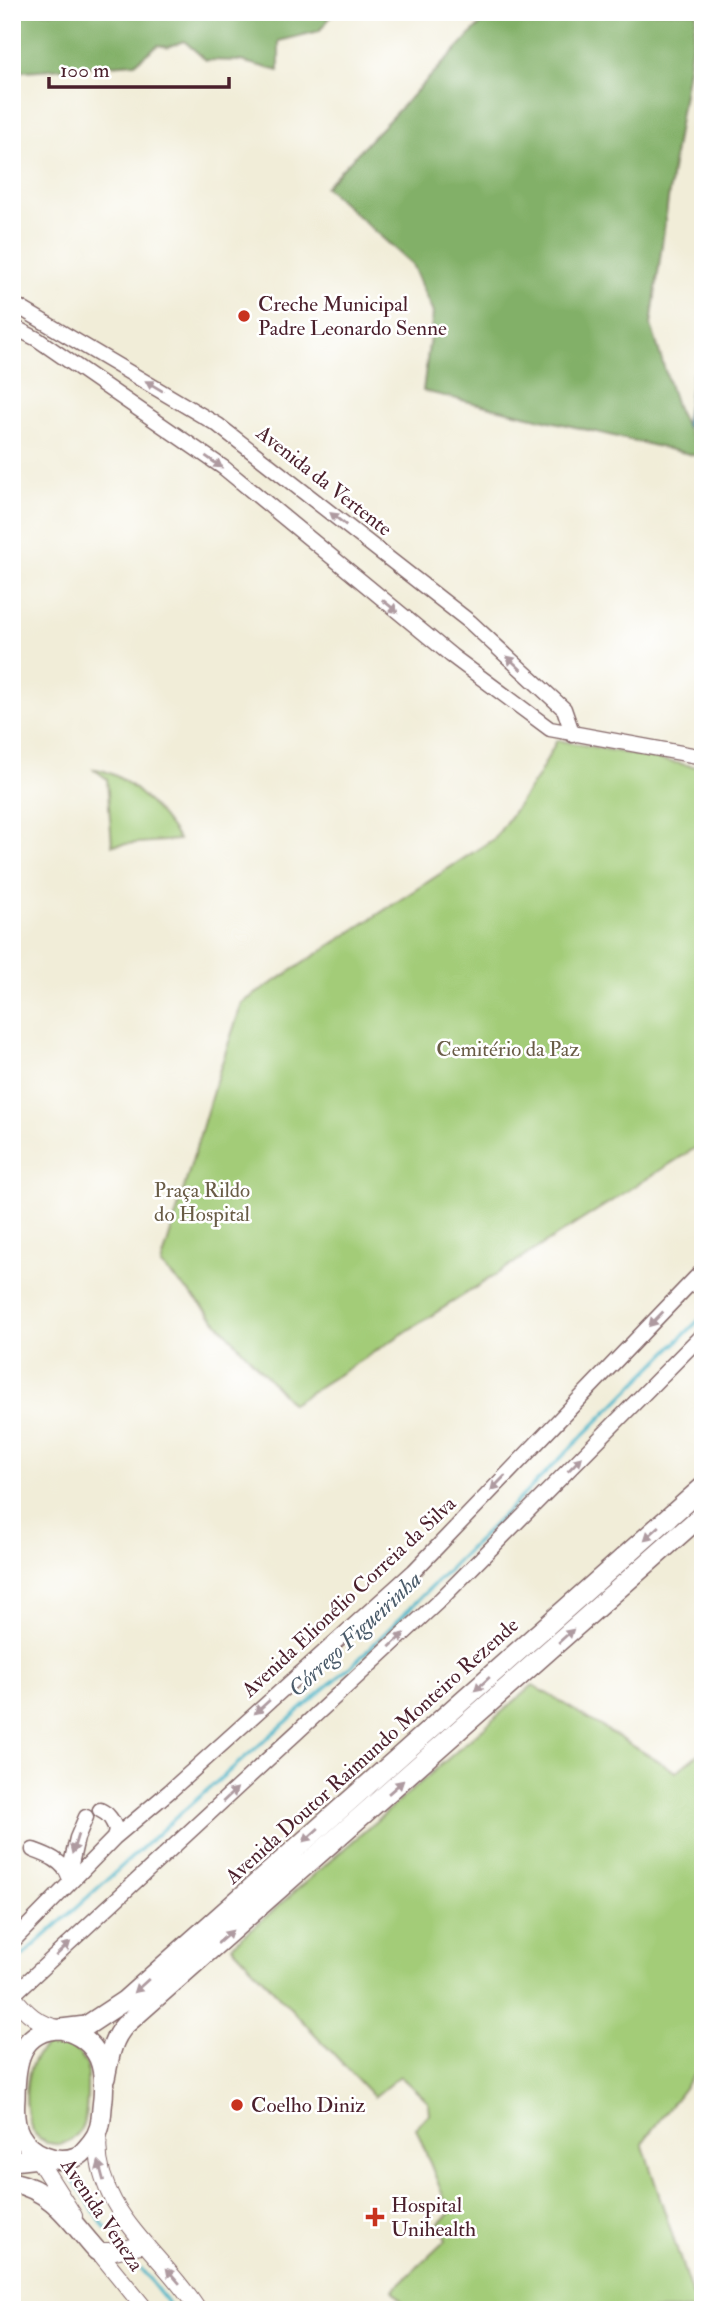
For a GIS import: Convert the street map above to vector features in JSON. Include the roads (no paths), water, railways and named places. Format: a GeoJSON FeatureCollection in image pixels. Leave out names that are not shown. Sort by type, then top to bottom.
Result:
{"type":"FeatureCollection","features":[{"type":"Feature","properties":{"kind":"main road","name":"Avenida Doutor Raimundo Monteiro Rezende"},"geometry":{"type":"LineString","coordinates":[[61,2029],[86,2026],[118,2006],[703,1487]]}},
{"type":"Feature","properties":{"kind":"main road","name":"Avenida Doutor Raimundo Monteiro Rezende"},"geometry":{"type":"LineString","coordinates":[[105,2078],[111,2050],[125,2025],[703,1514]]}},
{"type":"Feature","properties":{"kind":"main road"},"geometry":{"type":"LineString","coordinates":[[12,1995],[22,2008],[39,2022],[71,2031],[90,2043],[100,2058],[105,2078],[99,2134],[79,2156],[66,2160],[37,2152],[20,2134],[13,2117],[14,2065],[28,2042],[46,2030],[61,2029]]}},
{"type":"Feature","properties":{"kind":"main road","name":"Avenida Veneza"},"geometry":{"type":"LineString","coordinates":[[99,2134],[99,2164],[107,2190],[145,2244],[198,2310]]}},
{"type":"Feature","properties":{"kind":"main road"},"geometry":{"type":"LineString","coordinates":[[12,2161],[37,2152]]}},
{"type":"Feature","properties":{"kind":"main road","name":"Avenida Veneza"},"geometry":{"type":"LineString","coordinates":[[37,2152],[97,2251],[146,2310]]}},
{"type":"Feature","properties":{"kind":"main road"},"geometry":{"type":"LineString","coordinates":[[12,2182],[40,2190],[54,2201],[97,2251],[115,2252],[145,2244]]}},
{"type":"Feature","properties":{"kind":"street","name":"Avenida da Vertente"},"geometry":{"type":"LineString","coordinates":[[12,303],[218,425],[470,622],[564,709],[573,735]]}},
{"type":"Feature","properties":{"kind":"street"},"geometry":{"type":"LineString","coordinates":[[12,326],[37,339],[224,468],[452,656],[550,729],[703,757]]}},
{"type":"Feature","properties":{"kind":"street","name":"Avenida Elionélio Correia da Silva"},"geometry":{"type":"LineString","coordinates":[[12,1942],[69,1878],[170,1791],[414,1571],[703,1270]]}},
{"type":"Feature","properties":{"kind":"street"},"geometry":{"type":"LineString","coordinates":[[12,1995],[441,1599],[703,1334]]}},
{"type":"Feature","properties":{"kind":"street"},"geometry":{"type":"LineString","coordinates":[[100,1810],[113,1821],[116,1829],[114,1838]]}},
{"type":"Feature","properties":{"kind":"street"},"geometry":{"type":"LineString","coordinates":[[69,1878],[77,1838],[86,1817]]}},
{"type":"Feature","properties":{"kind":"street"},"geometry":{"type":"LineString","coordinates":[[33,1850],[55,1859],[69,1878]]}},
{"type":"Feature","properties":{"kind":"water"},"geometry":{"type":"Polygon","coordinates":[[[693,373],[703,374],[703,429],[685,426],[693,373]]]}},
{"type":"Feature","properties":{"kind":"waterway","name":"Córrego Figueirinha"},"geometry":{"type":"LineString","coordinates":[[16,1962],[183,1811],[359,1659],[703,1316]]}},
{"type":"Feature","properties":{"kind":"waterway","name":"Córrego Figueirinha"},"geometry":{"type":"LineString","coordinates":[[73,2179],[106,2229]]}},
{"type":"Feature","properties":{"kind":"waterway","name":"Córrego Figueirinha"},"geometry":{"type":"LineString","coordinates":[[142,2270],[173,2310]]}},
{"type":"Feature","properties":{"kind":"place","name":"Creche Municipal Padre Leonardo Senne"},"geometry":{"type":"Point","coordinates":[244,316]}},
{"type":"Feature","properties":{"kind":"place","name":"Coelho Diniz"},"geometry":{"type":"Point","coordinates":[237,2105]}},
{"type":"Feature","properties":{"kind":"place","name":"Hospital Unihealth"},"geometry":{"type":"Point","coordinates":[375,2217]}},
{"type":"Feature","properties":{"kind":"park label","name":"Cemitério da Paz"},"geometry":{"type":"Point","coordinates":[508,1049]}},
{"type":"Feature","properties":{"kind":"park label","name":"Praça Rildo do Hospital"},"geometry":{"type":"Point","coordinates":[202,1202]}}]}
